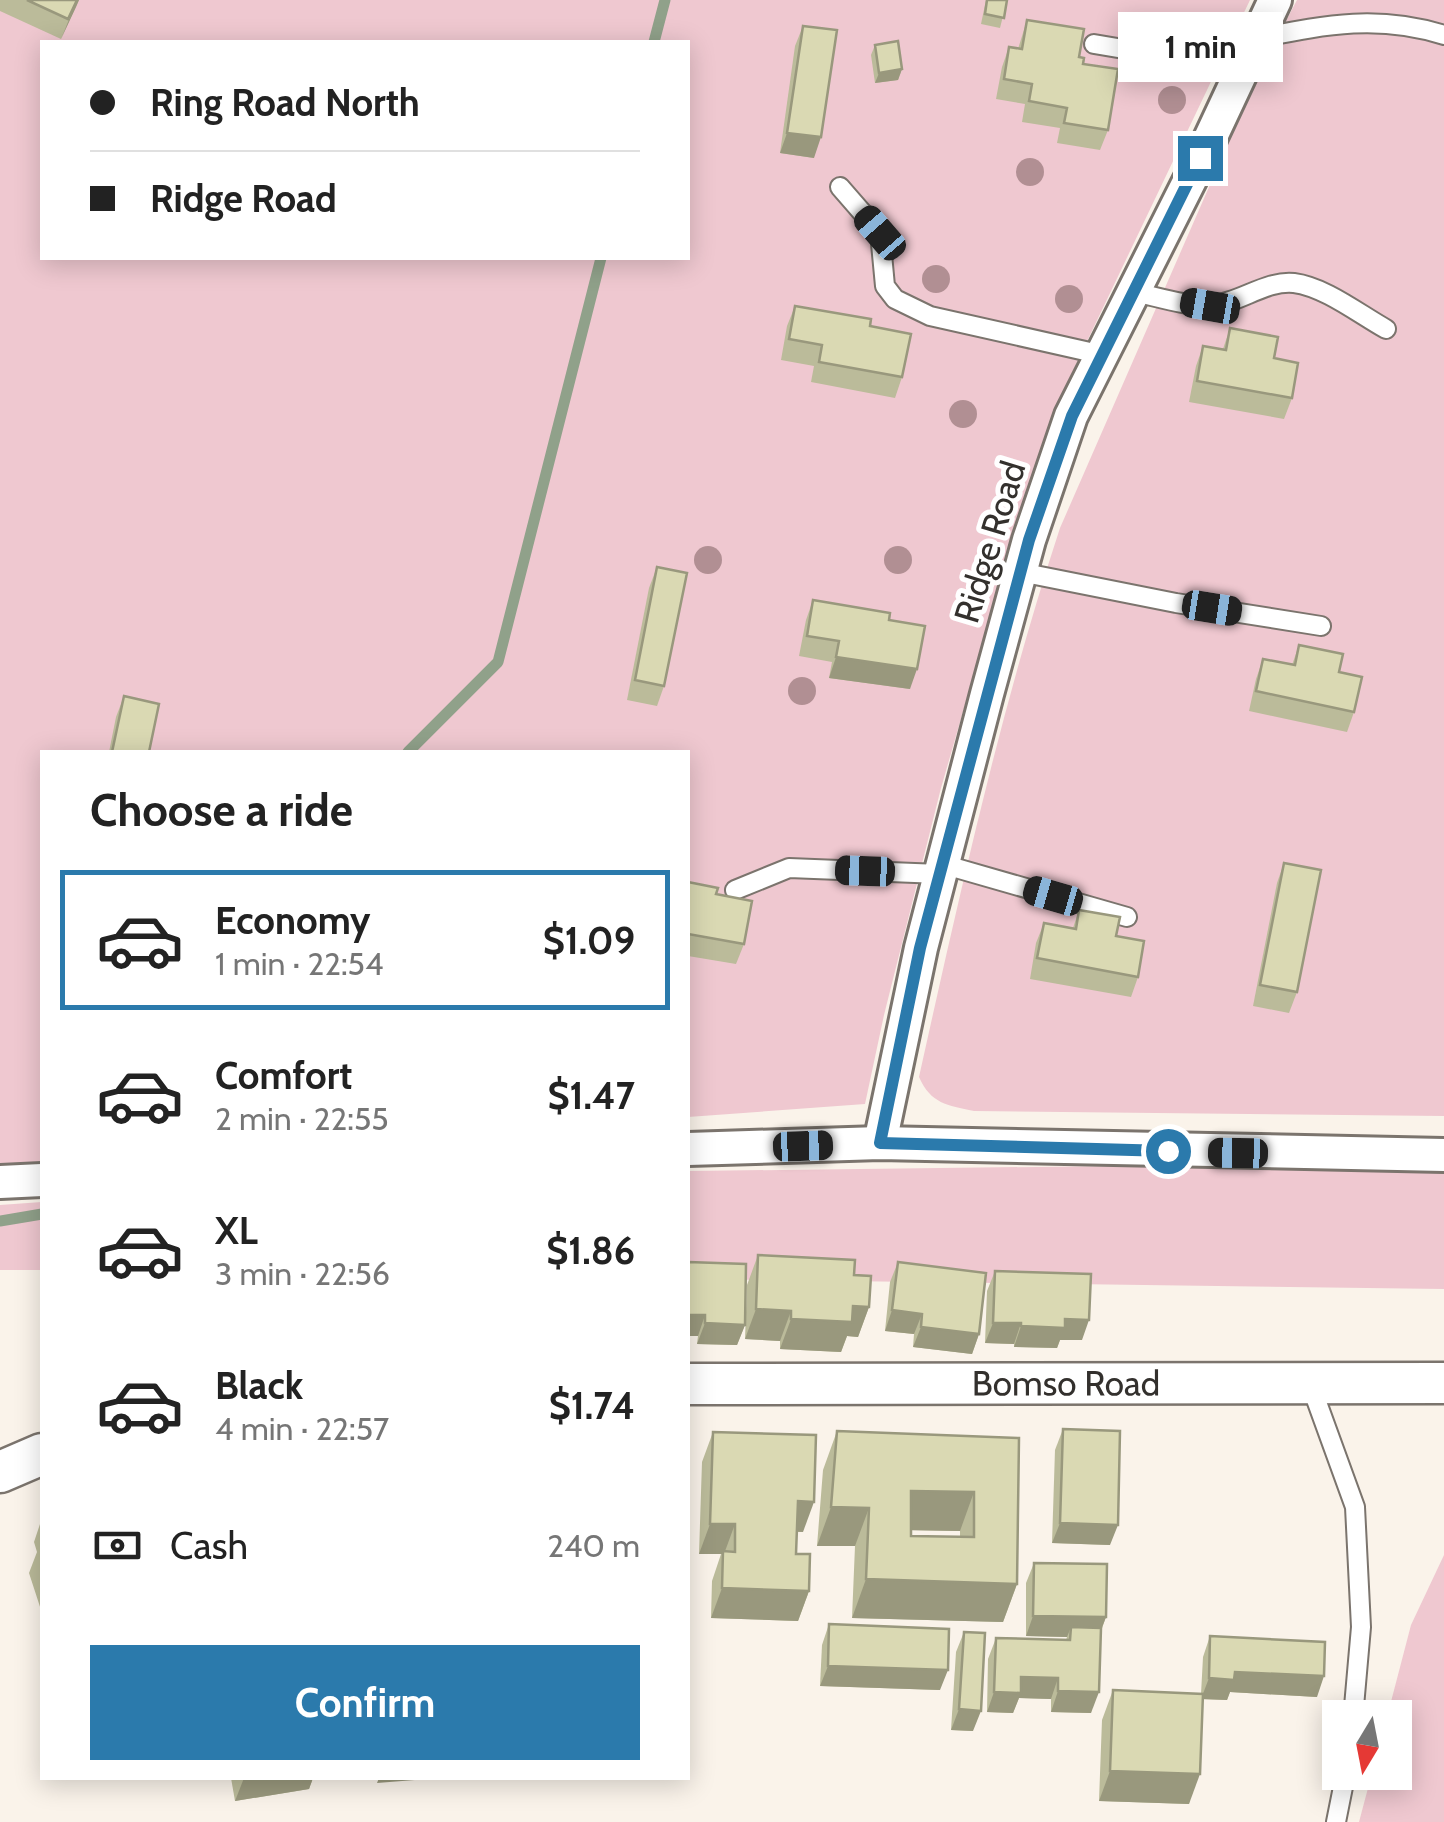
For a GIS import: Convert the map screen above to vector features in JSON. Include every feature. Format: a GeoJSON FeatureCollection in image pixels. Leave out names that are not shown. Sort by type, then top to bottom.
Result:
{"type":"FeatureCollection","features":[{"type":"Feature","properties":{"kind":"street","name":"Ridge Road"},"geometry":{"type":"LineString","coordinates":[[880,1143],[920,948],[1020,572],[1072,416],[1275,0]]}},
{"type":"Feature","properties":{"kind":"street"},"geometry":{"type":"LineString","coordinates":[[690,1150],[880,1143],[1444,1156]]}},
{"type":"Feature","properties":{"kind":"street"},"geometry":{"type":"LineString","coordinates":[[0,1182],[40,1180]]}},
{"type":"Feature","properties":{"kind":"street","name":"Bomso Road"},"geometry":{"type":"LineString","coordinates":[[690,1384],[1444,1383]]}},
{"type":"Feature","properties":{"kind":"street"},"geometry":{"type":"LineString","coordinates":[[0,1472],[40,1455]]}},
{"type":"Feature","properties":{"kind":"lane"},"geometry":{"type":"LineString","coordinates":[[1257,38],[1337,23],[1381,22],[1444,36]]}},
{"type":"Feature","properties":{"kind":"lane"},"geometry":{"type":"LineString","coordinates":[[1094,44],[1242,69]]}},
{"type":"Feature","properties":{"kind":"lane"},"geometry":{"type":"LineString","coordinates":[[840,187],[880,233],[886,286],[895,298],[930,316],[1104,354]]}},
{"type":"Feature","properties":{"kind":"lane"},"geometry":{"type":"LineString","coordinates":[[1134,292],[1210,306],[1246,298],[1276,284],[1296,283],[1386,329]]}},
{"type":"Feature","properties":{"kind":"lane"},"geometry":{"type":"LineString","coordinates":[[1020,572],[1321,626]]}},
{"type":"Feature","properties":{"kind":"lane"},"geometry":{"type":"LineString","coordinates":[[735,890],[789,868],[941,869],[1127,917]]}},
{"type":"Feature","properties":{"kind":"lane"},"geometry":{"type":"LineString","coordinates":[[1310,1382],[1355,1507],[1361,1627],[1355,1700]]}},
{"type":"Feature","properties":{"kind":"lane"},"geometry":{"type":"LineString","coordinates":[[1336,1822],[1342,1790]]}},
{"type":"Feature","properties":{"kind":"shaded area"},"geometry":{"type":"Polygon","coordinates":[[[0,0],[1250,0],[1058,402],[941,788],[865,1104],[690,1117],[690,750],[40,750],[40,1165],[0,1168],[0,0]]]}},
{"type":"Feature","properties":{"kind":"shaded area"},"geometry":{"type":"Polygon","coordinates":[[[1297,0],[1444,0],[1444,1116],[974,1111],[948,1105],[929,1093],[919,1077],[1000,732],[1060,528],[1261,68],[1297,0]]]}},
{"type":"Feature","properties":{"kind":"shaded area"},"geometry":{"type":"Polygon","coordinates":[[[1284,1164],[1444,1166],[1444,1289],[690,1279],[690,1171],[1284,1164]]]}},
{"type":"Feature","properties":{"kind":"shaded area"},"geometry":{"type":"Polygon","coordinates":[[[40,1202],[40,1270],[0,1270],[0,1205],[40,1202]]]}},
{"type":"Feature","properties":{"kind":"shaded area"},"geometry":{"type":"Polygon","coordinates":[[[1444,1555],[1444,1822],[1359,1822],[1367,1790],[1412,1790],[1412,1700],[1391,1700],[1411,1625],[1444,1555]]]}},
{"type":"Feature","properties":{"kind":"building"},"geometry":{"type":"Polygon","coordinates":[[[27,0],[77,0],[68,19],[27,0]]]}},
{"type":"Feature","properties":{"kind":"building"},"geometry":{"type":"Polygon","coordinates":[[[987,0],[1007,0],[1004,18],[985,14],[987,0]]]}},
{"type":"Feature","properties":{"kind":"building"},"geometry":{"type":"Polygon","coordinates":[[[1027,20],[1084,29],[1079,57],[1084,58],[1083,64],[1118,69],[1108,130],[1064,123],[1067,108],[1029,101],[1032,84],[1004,79],[1009,47],[1022,49],[1027,20]]]}},
{"type":"Feature","properties":{"kind":"building"},"geometry":{"type":"Polygon","coordinates":[[[803,26],[837,30],[821,137],[787,133],[803,26]]]}},
{"type":"Feature","properties":{"kind":"building"},"geometry":{"type":"Polygon","coordinates":[[[898,41],[902,69],[879,73],[875,45],[898,41]]]}},
{"type":"Feature","properties":{"kind":"building"},"geometry":{"type":"Polygon","coordinates":[[[795,306],[871,319],[870,326],[911,334],[902,377],[819,362],[822,345],[789,339],[795,306]]]}},
{"type":"Feature","properties":{"kind":"building"},"geometry":{"type":"Polygon","coordinates":[[[1230,328],[1278,337],[1274,358],[1298,363],[1292,398],[1197,381],[1203,346],[1226,350],[1230,328]]]}},
{"type":"Feature","properties":{"kind":"building"},"geometry":{"type":"Polygon","coordinates":[[[657,567],[687,573],[664,686],[635,680],[657,567]]]}},
{"type":"Feature","properties":{"kind":"building"},"geometry":{"type":"Polygon","coordinates":[[[813,600],[890,613],[889,620],[925,626],[917,669],[836,657],[839,641],[807,636],[813,600]]]}},
{"type":"Feature","properties":{"kind":"building"},"geometry":{"type":"Polygon","coordinates":[[[1299,645],[1343,654],[1339,672],[1362,677],[1354,712],[1256,691],[1263,659],[1295,665],[1299,645]]]}},
{"type":"Feature","properties":{"kind":"building"},"geometry":{"type":"Polygon","coordinates":[[[124,696],[159,704],[149,750],[112,750],[124,696]]]}},
{"type":"Feature","properties":{"kind":"building"},"geometry":{"type":"Polygon","coordinates":[[[1284,863],[1321,870],[1297,992],[1260,985],[1284,863]]]}},
{"type":"Feature","properties":{"kind":"building"},"geometry":{"type":"Polygon","coordinates":[[[690,882],[718,888],[716,894],[752,901],[744,944],[690,934],[690,882]]]}},
{"type":"Feature","properties":{"kind":"building"},"geometry":{"type":"Polygon","coordinates":[[[1079,910],[1120,917],[1116,936],[1144,941],[1138,977],[1037,958],[1044,923],[1076,929],[1079,910]]]}},
{"type":"Feature","properties":{"kind":"building"},"geometry":{"type":"Polygon","coordinates":[[[758,1255],[855,1260],[854,1275],[871,1276],[869,1307],[853,1306],[852,1322],[791,1319],[791,1311],[756,1309],[758,1255]]]}},
{"type":"Feature","properties":{"kind":"building"},"geometry":{"type":"Polygon","coordinates":[[[690,1262],[746,1264],[745,1325],[705,1323],[705,1315],[690,1315],[690,1262]]]}},
{"type":"Feature","properties":{"kind":"building"},"geometry":{"type":"Polygon","coordinates":[[[898,1262],[986,1273],[979,1334],[921,1327],[922,1314],[892,1310],[898,1262]]]}},
{"type":"Feature","properties":{"kind":"building"},"geometry":{"type":"Polygon","coordinates":[[[995,1271],[1091,1274],[1089,1320],[1065,1319],[1065,1328],[993,1323],[995,1271]]]}},
{"type":"Feature","properties":{"kind":"building"},"geometry":{"type":"Polygon","coordinates":[[[1063,1429],[1120,1431],[1118,1525],[1060,1523],[1063,1429]]]}},
{"type":"Feature","properties":{"kind":"building"},"geometry":{"type":"Polygon","coordinates":[[[837,1431],[1019,1438],[1017,1584],[866,1579],[869,1508],[831,1507],[837,1431]],[[911,1491],[911,1536],[974,1537],[974,1492],[911,1491]]]}},
{"type":"Feature","properties":{"kind":"building"},"geometry":{"type":"Polygon","coordinates":[[[713,1432],[816,1435],[814,1502],[798,1501],[796,1554],[810,1554],[809,1591],[722,1588],[723,1551],[735,1552],[735,1524],[710,1524],[713,1432]]]}},
{"type":"Feature","properties":{"kind":"building"},"geometry":{"type":"Polygon","coordinates":[[[1034,1563],[1107,1564],[1106,1617],[1033,1616],[1034,1563]]]}},
{"type":"Feature","properties":{"kind":"building"},"geometry":{"type":"Polygon","coordinates":[[[829,1624],[949,1629],[948,1670],[828,1666],[829,1624]]]}},
{"type":"Feature","properties":{"kind":"building"},"geometry":{"type":"Polygon","coordinates":[[[1071,1627],[1101,1628],[1099,1692],[1058,1691],[1058,1678],[1021,1677],[1021,1693],[994,1692],[996,1638],[1070,1640],[1071,1627]]]}},
{"type":"Feature","properties":{"kind":"building"},"geometry":{"type":"Polygon","coordinates":[[[964,1632],[985,1633],[981,1711],[959,1709],[964,1632]]]}},
{"type":"Feature","properties":{"kind":"building"},"geometry":{"type":"Polygon","coordinates":[[[1210,1636],[1325,1642],[1324,1676],[1235,1672],[1234,1680],[1209,1678],[1210,1636]]]}},
{"type":"Feature","properties":{"kind":"building"},"geometry":{"type":"Polygon","coordinates":[[[1113,1690],[1203,1694],[1200,1774],[1110,1771],[1113,1690]]]}},
{"type":"Feature","properties":{"kind":"waterway"},"geometry":{"type":"LineString","coordinates":[[655,40],[665,0]]}},
{"type":"Feature","properties":{"kind":"waterway"},"geometry":{"type":"LineString","coordinates":[[410,750],[498,662],[600,260]]}},
{"type":"Feature","properties":{"kind":"waterway"},"geometry":{"type":"LineString","coordinates":[[0,1221],[40,1214]]}},
{"type":"Feature","properties":{"kind":"route"},"geometry":{"type":"LineString","coordinates":[[1168,1151],[880,1143],[920,948],[1029,540],[1072,416],[1200,158]]}}]}
